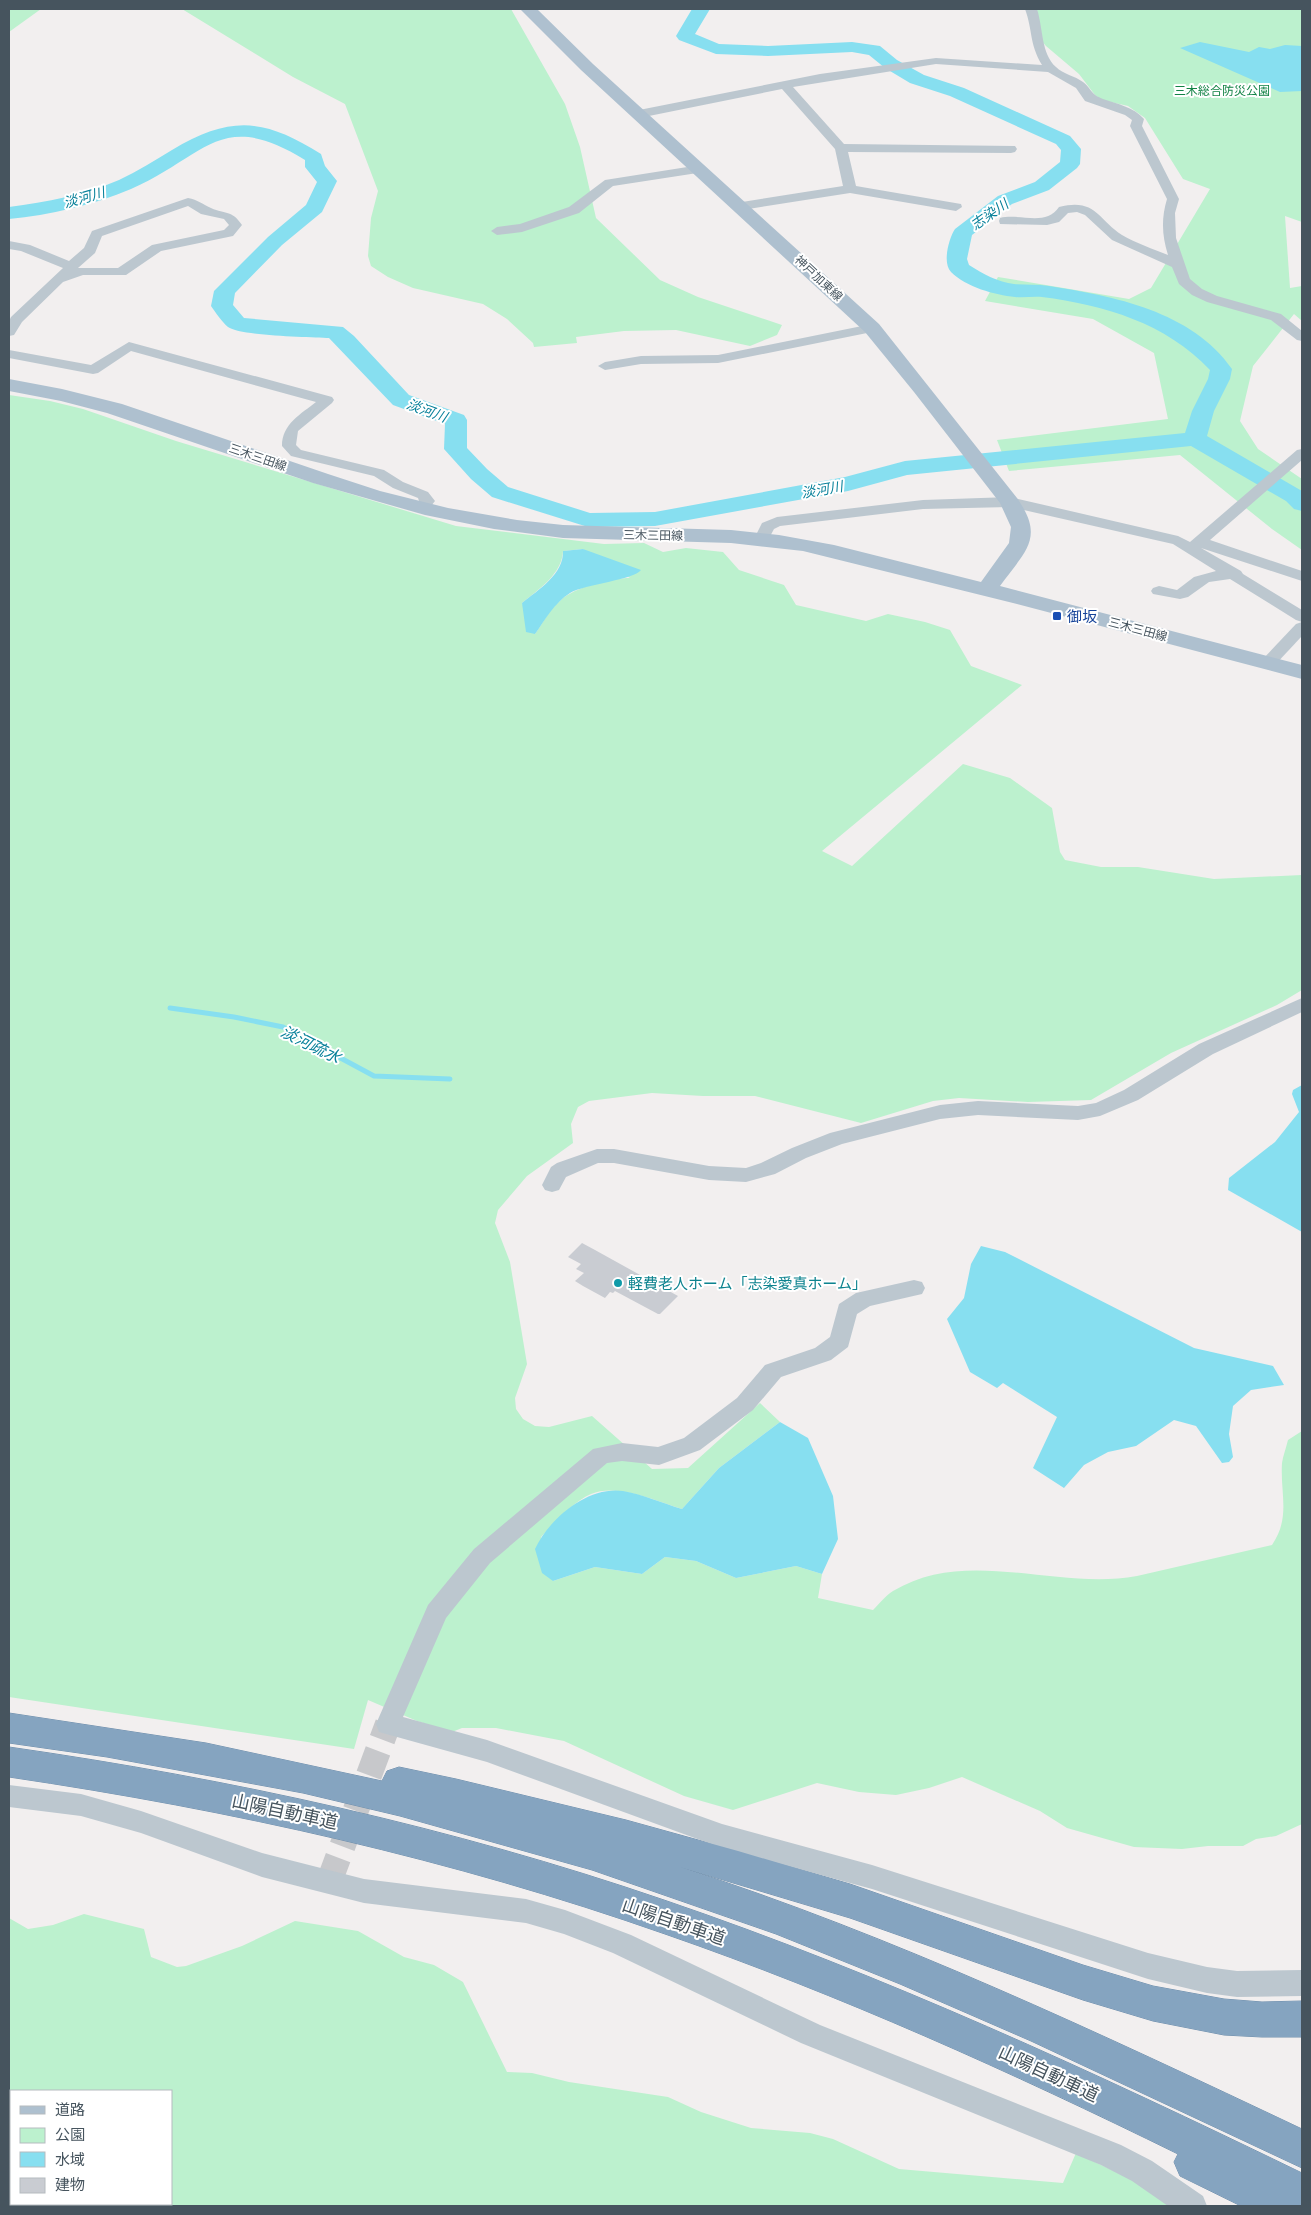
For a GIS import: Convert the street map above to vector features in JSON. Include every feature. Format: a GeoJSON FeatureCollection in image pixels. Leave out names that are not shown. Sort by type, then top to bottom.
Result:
{"type":"FeatureCollection","features":[{"type":"Feature","properties":{"kind":"highway"},"geometry":{"type":"LineString","coordinates":[[9,1728],[254,1755],[392,1780],[619,1834],[749,1870],[929,1928],[1084,1984],[1145,2002],[1202,2015],[1266,2020],[1302,2018]]}},
{"type":"Feature","properties":{"kind":"highway"},"geometry":{"type":"LineString","coordinates":[[59,1734],[170,1751],[344,1787],[530,1835],[655,1875],[780,1919],[973,1996],[1105,2055],[1302,2149]]}},
{"type":"Feature","properties":{"kind":"highway","name":"山陽自動車道"},"geometry":{"type":"LineString","coordinates":[[9,1762],[110,1777],[293,1812],[468,1856],[628,1905],[789,1963],[986,2044],[1302,2194]]}},
{"type":"Feature","properties":{"kind":"highway"},"geometry":{"type":"LineString","coordinates":[[628,1905],[717,1952],[1016,2079],[1155,2143],[1282,2206]]}},
{"type":"Feature","properties":{"kind":"main road","name":"神戸加東線"},"geometry":{"type":"LineString","coordinates":[[528,9],[546,28],[742,206],[872,328],[960,438],[1010,502],[1022,527],[1020,543],[987,589]]}},
{"type":"Feature","properties":{"kind":"main road","name":"三木三田線"},"geometry":{"type":"LineString","coordinates":[[9,385],[54,392],[166,426],[323,479],[422,508],[508,526],[606,534],[762,539],[803,545],[987,589],[1302,672]]}},
{"type":"Feature","properties":{"kind":"street"},"geometry":{"type":"LineString","coordinates":[[1031,9],[1036,24],[1036,38],[1041,53],[1051,69]]}},
{"type":"Feature","properties":{"kind":"street"},"geometry":{"type":"LineString","coordinates":[[639,114],[785,85],[913,64],[936,62],[980,63],[1051,69],[1080,85],[1089,98],[1129,112],[1138,119],[1136,126],[1173,199],[1169,213],[1169,238],[1184,281],[1197,292],[1212,299],[1276,317],[1302,337]]}},
{"type":"Feature","properties":{"kind":"street"},"geometry":{"type":"LineString","coordinates":[[785,85],[841,148],[850,189]]}},
{"type":"Feature","properties":{"kind":"street"},"geometry":{"type":"LineString","coordinates":[[841,148],[1011,149]]}},
{"type":"Feature","properties":{"kind":"street"},"geometry":{"type":"LineString","coordinates":[[497,231],[522,228],[574,210],[609,183],[700,169]]}},
{"type":"Feature","properties":{"kind":"street"},"geometry":{"type":"LineString","coordinates":[[742,206],[850,189],[956,207]]}},
{"type":"Feature","properties":{"kind":"street"},"geometry":{"type":"LineString","coordinates":[[9,332],[16,320],[57,280],[90,250],[97,234],[180,204],[195,203],[206,211],[228,216],[236,226],[228,233],[218,236],[157,248],[121,272],[81,271],[57,280]]}},
{"type":"Feature","properties":{"kind":"street"},"geometry":{"type":"LineString","coordinates":[[1005,221],[1042,222],[1056,220],[1062,216],[1064,210],[1078,208],[1090,212],[1117,237],[1177,264]]}},
{"type":"Feature","properties":{"kind":"street"},"geometry":{"type":"LineString","coordinates":[[9,245],[23,248],[62,264],[72,266]]}},
{"type":"Feature","properties":{"kind":"street"},"geometry":{"type":"LineString","coordinates":[[605,366],[641,360],[718,359],[872,328]]}},
{"type":"Feature","properties":{"kind":"street"},"geometry":{"type":"LineString","coordinates":[[9,354],[93,370],[130,346],[327,400],[292,429],[289,436],[289,446],[296,452],[379,473],[398,485],[423,495],[427,502],[422,508]]}},
{"type":"Feature","properties":{"kind":"street"},"geometry":{"type":"LineString","coordinates":[[1196,545],[1298,457]]}},
{"type":"Feature","properties":{"kind":"street"},"geometry":{"type":"LineString","coordinates":[[762,539],[767,526],[777,522],[920,505],[990,501],[1010,502],[1178,540],[1302,576]]}},
{"type":"Feature","properties":{"kind":"street"},"geometry":{"type":"LineString","coordinates":[[1196,545],[1235,574],[1302,617]]}},
{"type":"Feature","properties":{"kind":"street"},"geometry":{"type":"LineString","coordinates":[[1158,590],[1177,596],[1184,594],[1201,579],[1235,574]]}},
{"type":"Feature","properties":{"kind":"street"},"geometry":{"type":"LineString","coordinates":[[1268,663],[1302,627]]}},
{"type":"Feature","properties":{"kind":"street"},"geometry":{"type":"LineString","coordinates":[[552,1185],[558,1172],[564,1168],[597,1156],[614,1156],[709,1173],[746,1175],[768,1170],[799,1152],[837,1138],[940,1112],[978,1108],[1078,1113],[1100,1110],[1131,1095],[1206,1049],[1302,1004]]}},
{"type":"Feature","properties":{"kind":"street"},"geometry":{"type":"LineString","coordinates":[[914,1288],[864,1299],[847,1310],[840,1341],[823,1354],[773,1371],[745,1404],[692,1444],[659,1456],[622,1452],[601,1455],[482,1556],[436,1612],[388,1724],[487,1751],[722,1836],[872,1877],[1148,1966],[1207,1980],[1237,1984],[1302,1984]]}},
{"type":"Feature","properties":{"kind":"street"},"geometry":{"type":"LineString","coordinates":[[9,1796],[81,1805],[141,1822],[262,1865],[364,1891],[526,1911],[565,1922],[622,1944],[811,2034],[970,2096],[1111,2155],[1142,2171],[1194,2206]]}},
{"type":"Feature","properties":{"kind":"green space"},"geometry":{"type":"Polygon","coordinates":[[[9,9],[41,9],[9,32],[9,9]]]}},
{"type":"Feature","properties":{"kind":"green space"},"geometry":{"type":"Polygon","coordinates":[[[182,9],[511,9],[565,104],[580,147],[596,218],[660,280],[698,297],[782,325],[777,335],[750,346],[676,330],[624,331],[576,337],[577,343],[534,347],[533,343],[507,319],[483,304],[413,288],[388,277],[371,266],[368,256],[371,218],[378,191],[345,104],[293,77],[182,9]]]}},
{"type":"Feature","properties":{"kind":"green space","name":"三木総合防災公園"},"geometry":{"type":"Polygon","coordinates":[[[1037,9],[1302,9],[1302,222],[1285,216],[1290,288],[1302,286],[1302,321],[1294,314],[1253,366],[1240,421],[1258,449],[1302,479],[1302,550],[1272,529],[1180,455],[1009,471],[997,440],[1168,419],[1154,353],[1093,319],[985,301],[998,277],[1129,299],[1151,288],[1210,189],[1183,179],[1145,118],[1128,106],[1102,100],[1095,95],[1079,74],[1046,46],[1039,38],[1037,9]]]}},
{"type":"Feature","properties":{"kind":"green space"},"geometry":{"type":"Polygon","coordinates":[[[9,395],[50,401],[83,409],[176,441],[456,526],[604,544],[644,543],[663,552],[686,548],[723,552],[739,570],[784,585],[796,605],[866,621],[888,614],[950,630],[971,666],[1022,685],[822,851],[852,866],[963,764],[1010,778],[1052,808],[1060,852],[1065,860],[1101,867],[1138,867],[1214,879],[1302,875],[1302,990],[1277,1005],[1171,1053],[1091,1100],[1028,1102],[959,1098],[933,1101],[861,1123],[755,1096],[703,1096],[652,1093],[589,1101],[578,1107],[571,1124],[573,1143],[527,1176],[498,1210],[495,1223],[510,1262],[527,1364],[515,1398],[516,1409],[523,1419],[535,1426],[549,1427],[592,1416],[652,1469],[688,1468],[760,1403],[780,1422],[719,1468],[682,1509],[636,1494],[613,1491],[601,1491],[591,1494],[577,1502],[541,1537],[553,1581],[595,1567],[642,1574],[665,1557],[696,1561],[736,1578],[796,1566],[822,1574],[818,1598],[873,1610],[893,1591],[921,1578],[951,1572],[981,1570],[1106,1579],[1137,1576],[1272,1545],[1278,1535],[1283,1515],[1282,1463],[1284,1455],[1288,1440],[1302,1431],[1302,1824],[1276,1836],[1256,1839],[1243,1846],[1208,1846],[1182,1849],[1134,1847],[1067,1828],[1040,1811],[962,1777],[929,1788],[896,1795],[859,1792],[817,1783],[733,1810],[684,1796],[564,1741],[496,1728],[462,1728],[452,1732],[417,1721],[368,1700],[354,1749],[9,1697],[9,395]],[[583,549],[563,551],[559,567],[554,574],[522,603],[535,634],[553,607],[567,595],[594,584],[630,578],[583,549]]]}},
{"type":"Feature","properties":{"kind":"green space"},"geometry":{"type":"Polygon","coordinates":[[[84,1914],[144,1929],[151,1957],[177,1967],[186,1966],[242,1946],[295,1921],[358,1931],[404,1957],[434,1965],[463,1982],[507,2072],[532,2073],[569,2082],[668,2097],[701,2112],[751,2128],[810,2133],[833,2139],[899,2169],[1063,2183],[1076,2153],[1139,2183],[1176,2206],[9,2206],[9,1918],[28,1929],[53,1925],[84,1914]]]}},
{"type":"Feature","properties":{"kind":"water"},"geometry":{"type":"Polygon","coordinates":[[[1200,42],[1249,52],[1259,47],[1270,49],[1285,45],[1302,46],[1302,91],[1280,92],[1180,48],[1200,42]]]}},
{"type":"Feature","properties":{"kind":"water"},"geometry":{"type":"Polygon","coordinates":[[[583,549],[641,570],[629,577],[586,587],[570,593],[555,607],[535,634],[526,632],[522,603],[555,574],[562,559],[563,551],[583,549]]]}},
{"type":"Feature","properties":{"kind":"water"},"geometry":{"type":"Polygon","coordinates":[[[1302,1085],[1302,1232],[1228,1190],[1229,1178],[1275,1142],[1299,1112],[1292,1094],[1293,1090],[1302,1085]]]}},
{"type":"Feature","properties":{"kind":"water"},"geometry":{"type":"Polygon","coordinates":[[[981,1246],[1005,1252],[1194,1348],[1273,1366],[1284,1385],[1251,1390],[1233,1406],[1229,1434],[1233,1457],[1229,1462],[1222,1463],[1196,1426],[1174,1420],[1136,1446],[1108,1452],[1084,1465],[1064,1488],[1033,1468],[1057,1417],[1003,1383],[997,1388],[970,1372],[947,1319],[964,1298],[971,1264],[981,1246]]]}},
{"type":"Feature","properties":{"kind":"water"},"geometry":{"type":"Polygon","coordinates":[[[780,1422],[808,1438],[833,1496],[838,1539],[822,1574],[796,1566],[736,1578],[696,1561],[665,1557],[642,1574],[595,1567],[553,1581],[542,1573],[535,1549],[541,1538],[560,1516],[583,1499],[609,1491],[623,1491],[645,1496],[682,1509],[719,1468],[780,1422]]]}},
{"type":"Feature","properties":{"kind":"building","name":"軽費老人ホーム「志染愛真ホーム」"},"geometry":{"type":"Polygon","coordinates":[[[582,1243],[678,1296],[658,1314],[615,1291],[613,1293],[610,1292],[605,1298],[583,1286],[575,1281],[584,1273],[576,1269],[581,1264],[568,1257],[582,1243]]]}},
{"type":"Feature","properties":{"kind":"waterway","name":"志染川"},"geometry":{"type":"LineString","coordinates":[[701,9],[685,36],[716,49],[768,51],[852,47],[874,50],[891,64],[917,79],[957,92],[1063,140],[1071,149],[1070,164],[1042,186],[1005,200],[962,233],[957,259],[959,268],[984,282],[1005,289],[1043,291],[1116,306],[1163,323],[1184,336],[1204,351],[1221,369],[1219,379],[1203,411],[1195,439]]}},
{"type":"Feature","properties":{"kind":"waterway","name":"淡河川"},"geometry":{"type":"LineString","coordinates":[[9,213],[59,205],[109,191],[141,177],[191,147],[218,134],[231,131],[253,131],[289,144],[314,158],[315,167],[327,181],[315,208],[275,241],[225,291],[222,306],[237,324],[266,328],[335,332],[346,341],[401,400],[456,420],[456,449],[479,474],[500,492],[588,520],[655,519],[848,484],[905,468],[1195,439]]}},
{"type":"Feature","properties":{"kind":"waterway","name":"志染川"},"geometry":{"type":"LineString","coordinates":[[1195,439],[1294,496],[1302,504]]}},
{"type":"Feature","properties":{"kind":"waterway","name":"淡河疏水"},"geometry":{"type":"LineString","coordinates":[[170,1008],[234,1017],[283,1027],[374,1076],[450,1079]]}},
{"type":"Feature","properties":{"kind":"tunnel"},"geometry":{"type":"LineString","coordinates":[[329,1882],[388,1724]]}},
{"type":"Feature","properties":{"kind":"place","name":"御坂"},"geometry":{"type":"Point","coordinates":[1057,616]}},
{"type":"Feature","properties":{"kind":"place","name":"軽費老人ホーム「志染愛真ホーム」"},"geometry":{"type":"Point","coordinates":[618,1283]}}]}
